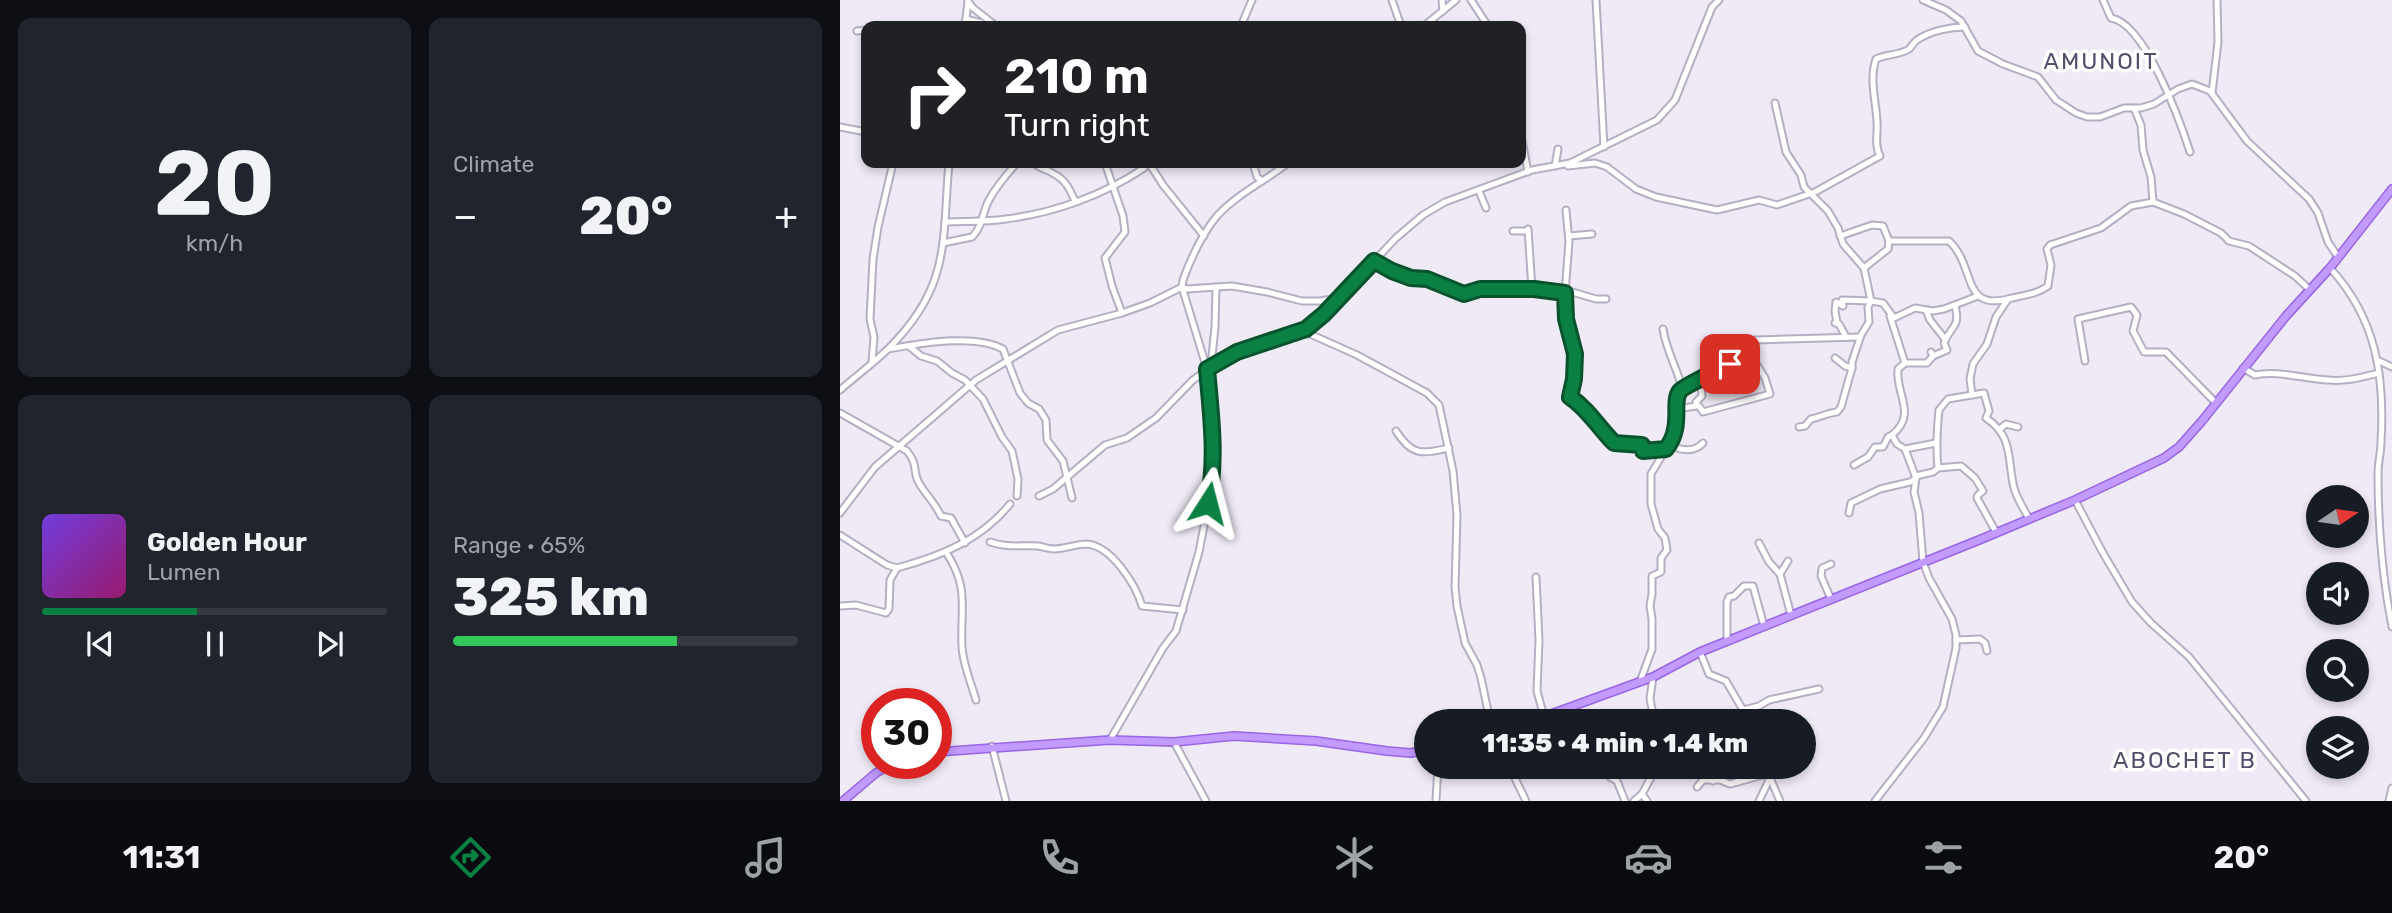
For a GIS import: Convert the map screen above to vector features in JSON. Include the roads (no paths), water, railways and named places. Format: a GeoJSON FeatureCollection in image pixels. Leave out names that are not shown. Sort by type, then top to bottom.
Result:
{"type":"FeatureCollection","features":[{"type":"Feature","properties":{"kind":"main road"},"geometry":{"type":"LineString","coordinates":[[1566,709],[1653,677],[1700,652],[2075,500],[2173,453],[2330,268],[2392,190]]}},
{"type":"Feature","properties":{"kind":"main road"},"geometry":{"type":"LineString","coordinates":[[952,750],[1110,740],[1174,742],[1234,736],[1316,741],[1414,752]]}},
{"type":"Feature","properties":{"kind":"main road"},"geometry":{"type":"LineString","coordinates":[[843,801],[869,779]]}},
{"type":"Feature","properties":{"kind":"street"},"geometry":{"type":"LineString","coordinates":[[1243,21],[1252,0]]}},
{"type":"Feature","properties":{"kind":"street"},"geometry":{"type":"LineString","coordinates":[[1392,0],[1399,21]]}},
{"type":"Feature","properties":{"kind":"street"},"geometry":{"type":"LineString","coordinates":[[1442,0],[1443,11]]}},
{"type":"Feature","properties":{"kind":"street"},"geometry":{"type":"LineString","coordinates":[[1430,21],[1456,0]]}},
{"type":"Feature","properties":{"kind":"street"},"geometry":{"type":"LineString","coordinates":[[1471,0],[1485,21]]}},
{"type":"Feature","properties":{"kind":"street"},"geometry":{"type":"LineString","coordinates":[[1596,0],[1604,147]]}},
{"type":"Feature","properties":{"kind":"street"},"geometry":{"type":"LineString","coordinates":[[1558,166],[1604,147],[1657,120],[1675,100],[1712,7],[1719,0]]}},
{"type":"Feature","properties":{"kind":"street"},"geometry":{"type":"LineString","coordinates":[[1923,0],[1946,9],[1965,27],[1978,51],[2038,77],[2056,100],[2076,113],[2093,118],[2124,108],[2154,104],[2192,84],[2204,87],[2212,93],[2247,141],[2309,199],[2318,213],[2328,242],[2338,257]]}},
{"type":"Feature","properties":{"kind":"street"},"geometry":{"type":"LineString","coordinates":[[2103,0],[2111,18],[2119,19],[2145,49],[2170,94],[2190,152]]}},
{"type":"Feature","properties":{"kind":"street"},"geometry":{"type":"LineString","coordinates":[[2212,93],[2218,42],[2217,0]]}},
{"type":"Feature","properties":{"kind":"street"},"geometry":{"type":"LineString","coordinates":[[966,21],[968,1]]}},
{"type":"Feature","properties":{"kind":"street"},"geometry":{"type":"LineString","coordinates":[[968,1],[990,21]]}},
{"type":"Feature","properties":{"kind":"street"},"geometry":{"type":"LineString","coordinates":[[1039,496],[1052,489],[1105,445],[1127,438],[1156,418],[1193,380],[1209,368],[1237,352],[1299,333],[1315,322],[1423,215],[1445,202],[1528,172],[1595,163],[1607,167],[1636,189],[1704,209],[1717,211],[1759,200],[1777,205],[1811,193],[1880,156],[1877,148],[1878,125],[1873,89],[1876,59],[1908,50],[1914,42],[1929,33],[1965,27]]}},
{"type":"Feature","properties":{"kind":"street"},"geometry":{"type":"LineString","coordinates":[[857,31],[861,31]]}},
{"type":"Feature","properties":{"kind":"street"},"geometry":{"type":"LineString","coordinates":[[1776,103],[1786,152],[1801,176],[1804,187],[1828,211],[1845,247],[1864,268],[1871,301],[1868,307],[1869,322],[1860,337],[1838,412],[1823,414],[1799,427]]}},
{"type":"Feature","properties":{"kind":"street"},"geometry":{"type":"LineString","coordinates":[[2134,108],[2141,125],[2153,202]]}},
{"type":"Feature","properties":{"kind":"street"},"geometry":{"type":"LineString","coordinates":[[840,127],[861,131]]}},
{"type":"Feature","properties":{"kind":"street"},"geometry":{"type":"LineString","coordinates":[[1558,149],[1558,166]]}},
{"type":"Feature","properties":{"kind":"street"},"geometry":{"type":"LineString","coordinates":[[1526,161],[1528,172]]}},
{"type":"Feature","properties":{"kind":"street"},"geometry":{"type":"LineString","coordinates":[[872,362],[874,337],[870,319],[873,259],[892,168]]}},
{"type":"Feature","properties":{"kind":"street"},"geometry":{"type":"LineString","coordinates":[[840,390],[888,349],[929,295],[939,270],[949,168]]}},
{"type":"Feature","properties":{"kind":"street"},"geometry":{"type":"LineString","coordinates":[[943,243],[972,237],[981,227],[990,198],[1013,168]]}},
{"type":"Feature","properties":{"kind":"street"},"geometry":{"type":"LineString","coordinates":[[1040,168],[1053,172],[1064,180],[1075,201]]}},
{"type":"Feature","properties":{"kind":"street"},"geometry":{"type":"LineString","coordinates":[[1107,168],[1123,216],[1125,232],[1105,258],[1122,313]]}},
{"type":"Feature","properties":{"kind":"street"},"geometry":{"type":"LineString","coordinates":[[945,222],[1006,219],[1045,213],[1113,187],[1144,168]]}},
{"type":"Feature","properties":{"kind":"street"},"geometry":{"type":"LineString","coordinates":[[1151,168],[1204,236]]}},
{"type":"Feature","properties":{"kind":"street"},"geometry":{"type":"LineString","coordinates":[[1254,168],[1257,177],[1262,181]]}},
{"type":"Feature","properties":{"kind":"street"},"geometry":{"type":"LineString","coordinates":[[1209,368],[1182,287],[1188,267],[1218,215],[1281,168]]}},
{"type":"Feature","properties":{"kind":"street"},"geometry":{"type":"LineString","coordinates":[[1479,191],[1486,208]]}},
{"type":"Feature","properties":{"kind":"street"},"geometry":{"type":"LineString","coordinates":[[1889,242],[1949,241],[1961,258],[1978,296],[1989,302],[2033,295],[2048,286],[2051,265],[2047,249],[2050,245],[2101,228],[2131,206],[2153,202],[2184,214],[2221,233],[2229,241],[2249,246],[2295,276],[2310,290]]}},
{"type":"Feature","properties":{"kind":"street"},"geometry":{"type":"LineString","coordinates":[[1566,209],[1569,236],[1566,319],[1575,354],[1570,397],[1583,406],[1614,443],[1642,445],[1643,451],[1667,447],[1697,449],[1703,443]]}},
{"type":"Feature","properties":{"kind":"street"},"geometry":{"type":"LineString","coordinates":[[1840,236],[1869,225],[1883,226],[1889,242],[1887,251],[1864,268]]}},
{"type":"Feature","properties":{"kind":"street"},"geometry":{"type":"LineString","coordinates":[[1513,231],[1528,230],[1532,289]]}},
{"type":"Feature","properties":{"kind":"street"},"geometry":{"type":"LineString","coordinates":[[1569,236],[1592,234]]}},
{"type":"Feature","properties":{"kind":"street"},"geometry":{"type":"LineString","coordinates":[[1374,261],[1411,278],[1427,279],[1464,294],[1480,289],[1532,289],[1565,293],[1569,291],[1596,299],[1606,299]]}},
{"type":"Feature","properties":{"kind":"street"},"geometry":{"type":"LineString","coordinates":[[2330,268],[2346,286],[2363,315],[2377,360],[2381,393],[2378,471],[2380,548],[2392,627]]}},
{"type":"Feature","properties":{"kind":"street"},"geometry":{"type":"LineString","coordinates":[[840,513],[875,467],[927,425],[951,399],[976,380],[1058,330],[1122,313],[1182,287],[1188,289],[1232,286],[1302,301],[1340,297]]}},
{"type":"Feature","properties":{"kind":"street"},"geometry":{"type":"LineString","coordinates":[[1110,740],[1176,631],[1196,567],[1214,467],[1209,368],[1215,327],[1216,287]]}},
{"type":"Feature","properties":{"kind":"street"},"geometry":{"type":"LineString","coordinates":[[1891,316],[1896,317],[1915,308],[1936,311],[1978,296]]}},
{"type":"Feature","properties":{"kind":"street"},"geometry":{"type":"LineString","coordinates":[[1972,394],[1970,379],[1973,365],[1987,344],[1996,317],[2008,299]]}},
{"type":"Feature","properties":{"kind":"street"},"geometry":{"type":"LineString","coordinates":[[1846,337],[1839,324],[1835,323],[1836,302],[1843,306],[1842,300],[1884,303],[1891,316],[1905,363]]}},
{"type":"Feature","properties":{"kind":"street"},"geometry":{"type":"LineString","coordinates":[[1854,466],[1868,457],[1875,447],[1883,447],[1888,437],[1900,426],[1904,419],[1905,405],[1897,376],[1899,367],[1905,363],[1927,363],[1932,354],[1947,351],[1945,339],[1956,327],[1955,306]]}},
{"type":"Feature","properties":{"kind":"street"},"geometry":{"type":"LineString","coordinates":[[2085,361],[2078,318],[2131,307],[2137,316],[2133,334],[2144,352],[2166,352],[2216,403]]}},
{"type":"Feature","properties":{"kind":"street"},"geometry":{"type":"LineString","coordinates":[[1926,310],[1930,320],[1945,339]]}},
{"type":"Feature","properties":{"kind":"street"},"geometry":{"type":"LineString","coordinates":[[1663,329],[1668,352],[1682,388]]}},
{"type":"Feature","properties":{"kind":"street"},"geometry":{"type":"LineString","coordinates":[[1299,333],[1310,334],[1357,355],[1433,397],[1439,405],[1449,448],[1457,515],[1457,606],[1465,643],[1481,678],[1487,709]]}},
{"type":"Feature","properties":{"kind":"street"},"geometry":{"type":"LineString","coordinates":[[1640,682],[1652,649],[1652,576],[1661,572],[1661,558],[1667,550],[1651,504],[1651,474],[1676,432],[1677,397],[1682,388],[1741,358],[1744,344],[1755,340],[1860,337]]}},
{"type":"Feature","properties":{"kind":"street"},"geometry":{"type":"LineString","coordinates":[[888,349],[951,341],[995,345],[1003,349],[1020,393],[1028,403],[1039,409],[1046,420],[1047,440],[1063,461],[1072,498]]}},
{"type":"Feature","properties":{"kind":"street"},"geometry":{"type":"LineString","coordinates":[[909,346],[920,356],[937,361],[965,380],[983,399],[1012,451],[1018,479],[1017,496]]}},
{"type":"Feature","properties":{"kind":"street"},"geometry":{"type":"LineString","coordinates":[[1698,381],[1702,396],[1696,401],[1703,412],[1770,394],[1765,377],[1750,354],[1744,354]]}},
{"type":"Feature","properties":{"kind":"street"},"geometry":{"type":"LineString","coordinates":[[1835,358],[1852,368]]}},
{"type":"Feature","properties":{"kind":"street"},"geometry":{"type":"LineString","coordinates":[[2377,360],[2392,367]]}},
{"type":"Feature","properties":{"kind":"street"},"geometry":{"type":"LineString","coordinates":[[2243,368],[2255,376],[2274,372],[2330,381],[2352,380],[2379,373]]}},
{"type":"Feature","properties":{"kind":"street"},"geometry":{"type":"LineString","coordinates":[[1938,468],[1939,410],[1944,401],[1953,397],[1984,393],[1989,411],[1986,418],[2000,429],[2005,438],[2013,472],[2013,486],[2029,519]]}},
{"type":"Feature","properties":{"kind":"street"},"geometry":{"type":"LineString","coordinates":[[1678,409],[1697,406]]}},
{"type":"Feature","properties":{"kind":"street"},"geometry":{"type":"LineString","coordinates":[[840,412],[907,451],[915,461],[917,480],[935,502],[941,516],[951,518],[965,542]]}},
{"type":"Feature","properties":{"kind":"street"},"geometry":{"type":"LineString","coordinates":[[2000,429],[2006,425],[2018,427]]}},
{"type":"Feature","properties":{"kind":"street"},"geometry":{"type":"LineString","coordinates":[[1396,430],[1413,451],[1427,453],[1449,448]]}},
{"type":"Feature","properties":{"kind":"street"},"geometry":{"type":"LineString","coordinates":[[1875,801],[1924,738],[1943,707],[1956,640],[1948,610],[1923,562],[1919,513],[1913,492],[1916,477],[1905,449],[1892,435]]}},
{"type":"Feature","properties":{"kind":"street"},"geometry":{"type":"LineString","coordinates":[[1905,449],[1937,443]]}},
{"type":"Feature","properties":{"kind":"street"},"geometry":{"type":"LineString","coordinates":[[1849,513],[1851,503],[1880,489],[1910,482],[1938,468],[1961,466],[1983,489],[1978,498],[1996,532]]}},
{"type":"Feature","properties":{"kind":"street"},"geometry":{"type":"LineString","coordinates":[[2075,500],[2132,602],[2189,657],[2306,801]]}},
{"type":"Feature","properties":{"kind":"street"},"geometry":{"type":"LineString","coordinates":[[840,535],[887,565],[897,568],[946,552],[965,542],[996,520],[1010,504]]}},
{"type":"Feature","properties":{"kind":"street"},"geometry":{"type":"LineString","coordinates":[[990,542],[1006,547],[1036,546],[1053,550],[1091,545],[1113,557],[1126,574],[1142,606],[1184,610]]}},
{"type":"Feature","properties":{"kind":"street"},"geometry":{"type":"LineString","coordinates":[[1759,543],[1769,562],[1780,574],[1791,615]]}},
{"type":"Feature","properties":{"kind":"street"},"geometry":{"type":"LineString","coordinates":[[946,552],[955,566],[963,593],[962,648],[976,700]]}},
{"type":"Feature","properties":{"kind":"street"},"geometry":{"type":"LineString","coordinates":[[1780,574],[1788,561]]}},
{"type":"Feature","properties":{"kind":"street"},"geometry":{"type":"LineString","coordinates":[[1831,564],[1822,568],[1821,573],[1831,599]]}},
{"type":"Feature","properties":{"kind":"street"},"geometry":{"type":"LineString","coordinates":[[840,606],[856,606],[886,613],[891,576],[887,565]]}},
{"type":"Feature","properties":{"kind":"street"},"geometry":{"type":"LineString","coordinates":[[891,576],[897,568]]}},
{"type":"Feature","properties":{"kind":"street"},"geometry":{"type":"LineString","coordinates":[[1536,577],[1539,664],[1537,691],[1542,709]]}},
{"type":"Feature","properties":{"kind":"street"},"geometry":{"type":"LineString","coordinates":[[1727,641],[1727,602],[1729,597],[1734,596],[1744,586],[1753,586],[1764,626]]}},
{"type":"Feature","properties":{"kind":"street"},"geometry":{"type":"LineString","coordinates":[[2384,588],[2392,589]]}},
{"type":"Feature","properties":{"kind":"street"},"geometry":{"type":"LineString","coordinates":[[1956,640],[1980,639],[1987,650]]}},
{"type":"Feature","properties":{"kind":"street"},"geometry":{"type":"LineString","coordinates":[[1700,652],[1709,674],[1726,681],[1742,709]]}},
{"type":"Feature","properties":{"kind":"street"},"geometry":{"type":"LineString","coordinates":[[1652,709],[1650,698],[1653,677]]}},
{"type":"Feature","properties":{"kind":"street"},"geometry":{"type":"LineString","coordinates":[[1747,709],[1769,700],[1819,689]]}},
{"type":"Feature","properties":{"kind":"street"},"geometry":{"type":"LineString","coordinates":[[1174,742],[1206,801]]}},
{"type":"Feature","properties":{"kind":"street"},"geometry":{"type":"LineString","coordinates":[[992,746],[1006,801]]}},
{"type":"Feature","properties":{"kind":"street"},"geometry":{"type":"LineString","coordinates":[[1436,801],[1437,779]]}},
{"type":"Feature","properties":{"kind":"street"},"geometry":{"type":"LineString","coordinates":[[1515,779],[1526,801]]}},
{"type":"Feature","properties":{"kind":"street"},"geometry":{"type":"LineString","coordinates":[[1614,779],[1617,781],[1625,801]]}},
{"type":"Feature","properties":{"kind":"street"},"geometry":{"type":"LineString","coordinates":[[1634,801],[1642,794],[1650,779]]}},
{"type":"Feature","properties":{"kind":"street"},"geometry":{"type":"LineString","coordinates":[[1697,786],[1703,780],[1720,780],[1730,784],[1756,779]]}},
{"type":"Feature","properties":{"kind":"street"},"geometry":{"type":"LineString","coordinates":[[1759,801],[1767,779]]}},
{"type":"Feature","properties":{"kind":"street"},"geometry":{"type":"LineString","coordinates":[[1769,779],[1780,801]]}},
{"type":"Feature","properties":{"kind":"street"},"geometry":{"type":"LineString","coordinates":[[2389,801],[2392,788]]}},
{"type":"Feature","properties":{"kind":"street"},"geometry":{"type":"LineString","coordinates":[[1642,794],[1647,801]]}},
{"type":"Feature","properties":{"kind":"district","name":"AMUNOIT"},"geometry":{"type":"Point","coordinates":[2101,61]}},
{"type":"Feature","properties":{"kind":"district","name":"ABOCHET B"},"geometry":{"type":"Point","coordinates":[2185,760]}}]}
